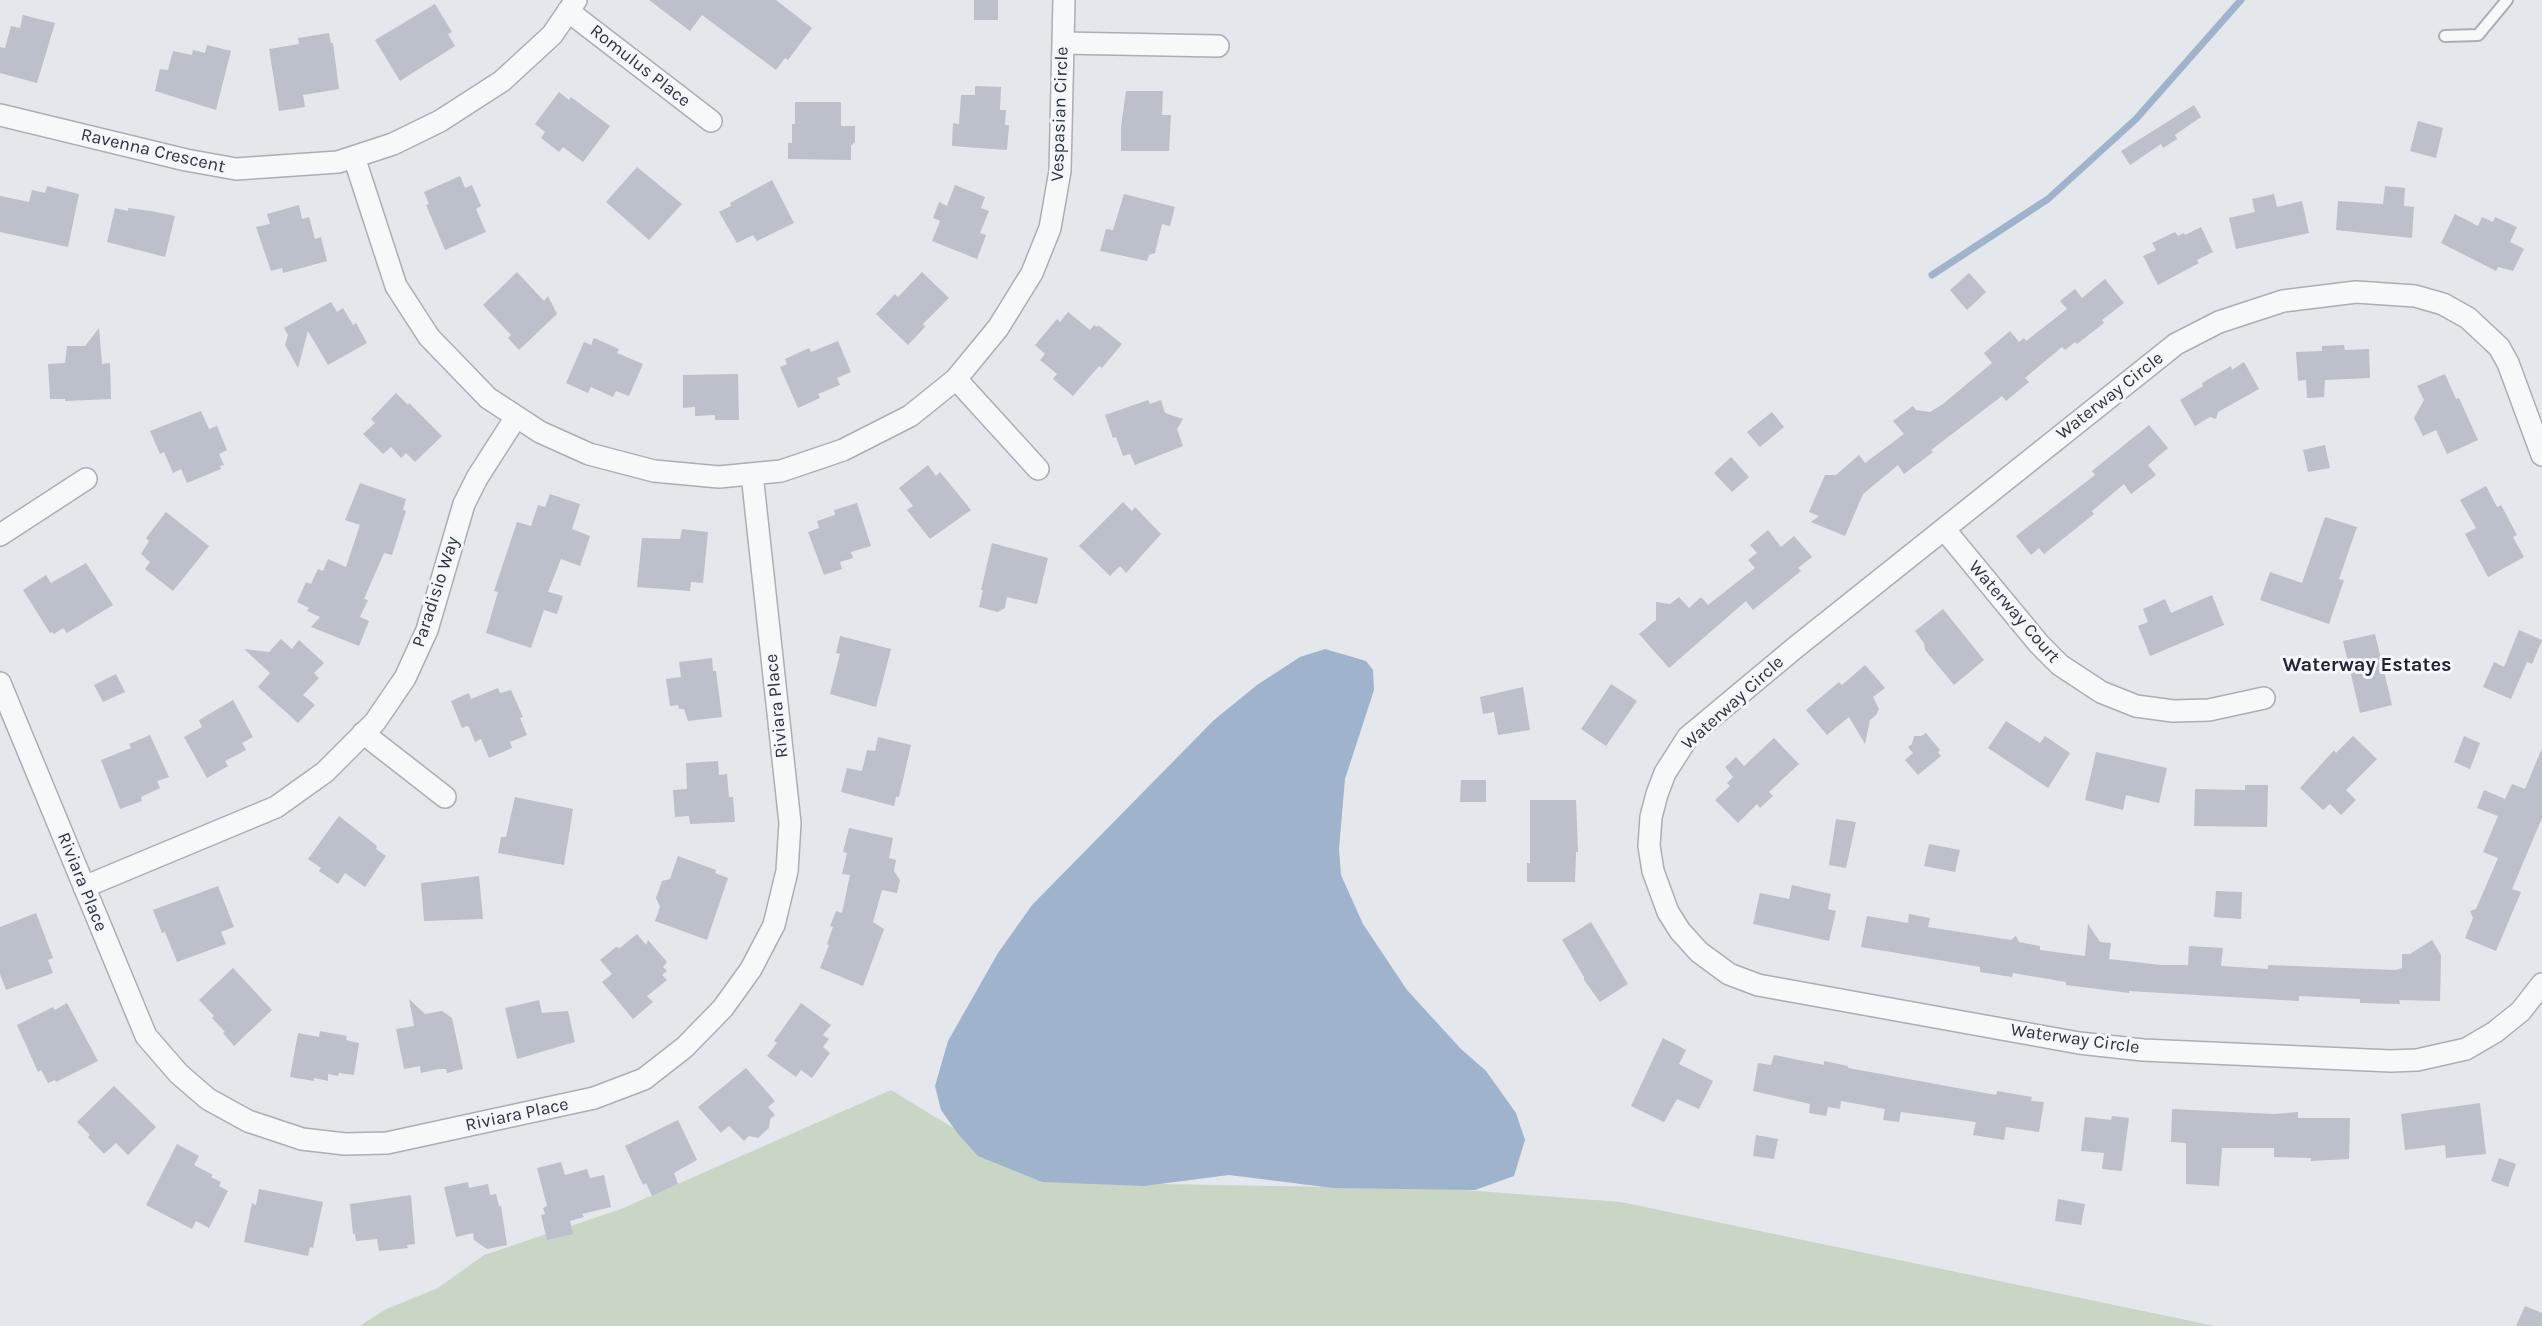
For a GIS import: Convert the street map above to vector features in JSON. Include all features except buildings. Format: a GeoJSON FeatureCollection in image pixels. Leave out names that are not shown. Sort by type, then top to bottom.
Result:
{"type":"FeatureCollection","features":[{"type":"Feature","properties":{"kind":"street","name":"Vespasian Circle"},"geometry":{"type":"LineString","coordinates":[[354,157],[396,286],[429,337],[488,398],[540,432],[589,454],[654,471],[719,477],[781,471],[843,450],[910,416],[956,379],[998,328],[1032,273],[1050,228],[1060,171],[1064,0]]}},
{"type":"Feature","properties":{"kind":"street","name":"Romulus Place"},"geometry":{"type":"LineString","coordinates":[[572,5],[711,121]]}},
{"type":"Feature","properties":{"kind":"street","name":"Ravenna Crescent"},"geometry":{"type":"LineString","coordinates":[[0,116],[186,160],[236,169],[338,162],[393,144],[440,121],[502,81],[552,35],[572,5]]}},
{"type":"Feature","properties":{"kind":"street"},"geometry":{"type":"LineString","coordinates":[[1063,43],[1218,46]]}},
{"type":"Feature","properties":{"kind":"street","name":"Waterway Circle"},"geometry":{"type":"LineString","coordinates":[[2542,455],[2508,363],[2499,347],[2468,318],[2430,299],[2388,293],[2356,292],[2302,298],[2237,315],[2176,344],[1688,737],[1665,773],[1651,817],[1649,846],[1659,893],[1674,921],[1699,952],[1729,974],[1758,985],[2079,1043],[2143,1050],[2391,1060],[2434,1057],[2466,1048],[2508,1024],[2542,984]]}},
{"type":"Feature","properties":{"kind":"street"},"geometry":{"type":"LineString","coordinates":[[956,379],[1038,469]]}},
{"type":"Feature","properties":{"kind":"street","name":"Paradisio Way"},"geometry":{"type":"LineString","coordinates":[[84,887],[276,807],[325,771],[375,722],[405,678],[427,630],[464,504],[477,478],[516,417]]}},
{"type":"Feature","properties":{"kind":"street","name":"Riviara Place"},"geometry":{"type":"LineString","coordinates":[[1,687],[146,1036],[179,1074],[208,1099],[248,1121],[302,1139],[345,1144],[387,1143],[594,1098],[644,1079],[685,1047],[723,1008],[751,969],[774,925],[787,871],[790,824],[752,474]]}},
{"type":"Feature","properties":{"kind":"street"},"geometry":{"type":"LineString","coordinates":[[0,535],[86,478]]}},
{"type":"Feature","properties":{"kind":"street","name":"Waterway Court"},"geometry":{"type":"LineString","coordinates":[[1944,529],[2046,651],[2060,665],[2101,692],[2136,706],[2173,711],[2209,710],[2265,698]]}},
{"type":"Feature","properties":{"kind":"street"},"geometry":{"type":"LineString","coordinates":[[363,733],[445,797]]}},
{"type":"Feature","properties":{"kind":"lane"},"geometry":{"type":"LineString","coordinates":[[2445,36],[2478,35],[2507,0]]}},
{"type":"Feature","properties":{"kind":"green space"},"geometry":{"type":"Polygon","coordinates":[[[891,1090],[1042,1182],[1451,1189],[1621,1202],[2215,1326],[360,1326],[384,1310],[438,1288],[484,1255],[621,1209],[891,1090]]]}},
{"type":"Feature","properties":{"kind":"water"},"geometry":{"type":"Polygon","coordinates":[[[1325,649],[1366,661],[1373,670],[1374,690],[1345,779],[1339,849],[1341,875],[1363,924],[1407,990],[1461,1049],[1486,1071],[1516,1113],[1525,1140],[1514,1176],[1475,1190],[1333,1188],[1229,1175],[1144,1186],[1042,1182],[978,1156],[941,1110],[935,1086],[948,1041],[998,953],[1032,905],[1214,720],[1257,685],[1300,657],[1325,649]]]}},
{"type":"Feature","properties":{"kind":"waterway"},"geometry":{"type":"LineString","coordinates":[[1932,275],[2048,199],[2136,119],[2241,0]]}},
{"type":"Feature","properties":{"kind":"district","name":"Waterway Estates"},"geometry":{"type":"Point","coordinates":[2367,665]}}]}
